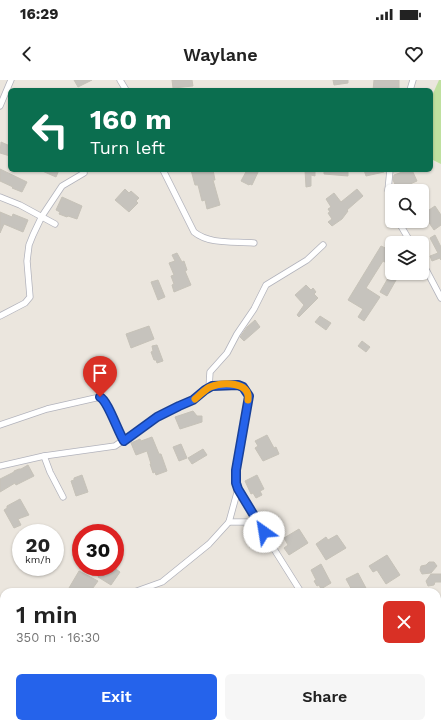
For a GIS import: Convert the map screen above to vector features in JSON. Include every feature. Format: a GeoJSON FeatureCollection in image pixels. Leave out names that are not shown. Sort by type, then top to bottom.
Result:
{"type":"FeatureCollection","features":[{"type":"Feature","properties":{"kind":"street"},"geometry":{"type":"LineString","coordinates":[[0,106],[10,80]]}},
{"type":"Feature","properties":{"kind":"street"},"geometry":{"type":"LineString","coordinates":[[164,172],[194,232],[202,238],[209,240],[254,243]]}},
{"type":"Feature","properties":{"kind":"street"},"geometry":{"type":"LineString","coordinates":[[389,184],[390,172]]}},
{"type":"Feature","properties":{"kind":"street"},"geometry":{"type":"LineString","coordinates":[[0,316],[25,303],[30,297],[27,271],[29,245],[42,216],[62,186],[84,173]]}},
{"type":"Feature","properties":{"kind":"street"},"geometry":{"type":"LineString","coordinates":[[0,198],[20,205],[55,224]]}},
{"type":"Feature","properties":{"kind":"street"},"geometry":{"type":"LineString","coordinates":[[209,388],[210,372],[227,353],[236,334],[254,309],[266,285],[307,260],[324,245]]}},
{"type":"Feature","properties":{"kind":"street"},"geometry":{"type":"LineString","coordinates":[[429,275],[441,298]]}},
{"type":"Feature","properties":{"kind":"street"},"geometry":{"type":"LineString","coordinates":[[0,466],[44,456],[112,447],[124,441],[157,417],[193,400],[209,388],[216,386],[238,385],[243,387],[249,396],[236,470],[236,483],[257,522],[298,588]]}},
{"type":"Feature","properties":{"kind":"street"},"geometry":{"type":"LineString","coordinates":[[0,425],[47,409],[100,397],[106,401],[118,431],[124,441]]}},
{"type":"Feature","properties":{"kind":"street"},"geometry":{"type":"LineString","coordinates":[[44,456],[62,497]]}},
{"type":"Feature","properties":{"kind":"street"},"geometry":{"type":"LineString","coordinates":[[145,588],[162,582],[209,544],[230,522],[238,489]]}},
{"type":"Feature","properties":{"kind":"street"},"geometry":{"type":"LineString","coordinates":[[230,522],[257,522]]}},
{"type":"Feature","properties":{"kind":"green space"},"geometry":{"type":"Polygon","coordinates":[[[439,80],[441,80],[441,164],[433,160],[433,94],[439,80]]]}},
{"type":"Feature","properties":{"kind":"building"},"geometry":{"type":"Polygon","coordinates":[[[74,80],[92,80],[78,87],[74,80]]]}},
{"type":"Feature","properties":{"kind":"building"},"geometry":{"type":"Polygon","coordinates":[[[172,80],[192,80],[193,86],[173,88],[172,80]]]}},
{"type":"Feature","properties":{"kind":"building"},"geometry":{"type":"Polygon","coordinates":[[[333,80],[348,80],[348,83],[334,85],[333,80]]]}},
{"type":"Feature","properties":{"kind":"building"},"geometry":{"type":"Polygon","coordinates":[[[374,80],[399,80],[399,88],[373,88],[374,80]]]}},
{"type":"Feature","properties":{"kind":"building"},"geometry":{"type":"Polygon","coordinates":[[[1,142],[8,145],[8,155],[0,153],[1,142]]]}},
{"type":"Feature","properties":{"kind":"building"},"geometry":{"type":"Polygon","coordinates":[[[0,169],[27,182],[22,192],[0,181],[0,169]]]}},
{"type":"Feature","properties":{"kind":"building"},"geometry":{"type":"Polygon","coordinates":[[[45,172],[58,172],[56,177],[45,172]]]}},
{"type":"Feature","properties":{"kind":"building"},"geometry":{"type":"Polygon","coordinates":[[[192,172],[213,172],[215,180],[213,180],[220,205],[207,209],[205,200],[202,201],[198,185],[195,185],[192,172]]]}},
{"type":"Feature","properties":{"kind":"building"},"geometry":{"type":"Polygon","coordinates":[[[246,172],[258,172],[252,185],[241,181],[246,172]]]}},
{"type":"Feature","properties":{"kind":"building"},"geometry":{"type":"Polygon","coordinates":[[[305,172],[315,172],[315,176],[311,175],[311,186],[306,187],[305,172]]]}},
{"type":"Feature","properties":{"kind":"building"},"geometry":{"type":"Polygon","coordinates":[[[324,172],[348,172],[348,176],[324,174],[324,172]]]}},
{"type":"Feature","properties":{"kind":"building"},"geometry":{"type":"Polygon","coordinates":[[[365,172],[384,172],[366,176],[365,172]]]}},
{"type":"Feature","properties":{"kind":"building"},"geometry":{"type":"Polygon","coordinates":[[[402,172],[413,172],[417,181],[410,184],[395,184],[393,180],[394,175],[402,172]]]}},
{"type":"Feature","properties":{"kind":"building"},"geometry":{"type":"Polygon","coordinates":[[[125,189],[129,193],[131,191],[139,198],[136,201],[138,203],[129,212],[115,200],[125,189]]]}},
{"type":"Feature","properties":{"kind":"building"},"geometry":{"type":"Polygon","coordinates":[[[357,189],[363,196],[347,210],[348,211],[342,219],[332,226],[328,222],[332,219],[328,213],[330,212],[328,209],[331,207],[326,199],[334,193],[341,202],[357,189]]]}},
{"type":"Feature","properties":{"kind":"building"},"geometry":{"type":"Polygon","coordinates":[[[62,197],[82,206],[77,219],[59,214],[60,212],[56,210],[62,197]]]}},
{"type":"Feature","properties":{"kind":"building"},"geometry":{"type":"Polygon","coordinates":[[[435,206],[441,215],[441,225],[434,230],[429,223],[429,210],[435,206]]]}},
{"type":"Feature","properties":{"kind":"building"},"geometry":{"type":"Polygon","coordinates":[[[0,212],[12,217],[13,214],[28,220],[23,232],[4,224],[0,233],[0,212]]]}},
{"type":"Feature","properties":{"kind":"building"},"geometry":{"type":"Polygon","coordinates":[[[435,235],[441,247],[441,260],[440,258],[432,261],[430,256],[438,253],[430,238],[435,235]]]}},
{"type":"Feature","properties":{"kind":"building"},"geometry":{"type":"Polygon","coordinates":[[[381,246],[385,248],[385,262],[383,261],[366,288],[380,297],[364,321],[358,317],[363,309],[348,300],[381,246]]]}},
{"type":"Feature","properties":{"kind":"building"},"geometry":{"type":"Polygon","coordinates":[[[177,253],[182,262],[184,261],[187,270],[185,271],[191,285],[174,292],[172,285],[174,284],[171,276],[174,275],[169,263],[175,261],[172,255],[177,253]]]}},
{"type":"Feature","properties":{"kind":"building"},"geometry":{"type":"Polygon","coordinates":[[[158,280],[165,297],[158,300],[151,282],[158,280]]]}},
{"type":"Feature","properties":{"kind":"building"},"geometry":{"type":"Polygon","coordinates":[[[387,280],[396,280],[387,296],[380,292],[387,280]]]}},
{"type":"Feature","properties":{"kind":"building"},"geometry":{"type":"Polygon","coordinates":[[[306,285],[311,290],[313,288],[316,292],[314,294],[318,298],[299,317],[297,315],[304,305],[295,295],[306,285]]]}},
{"type":"Feature","properties":{"kind":"building"},"geometry":{"type":"Polygon","coordinates":[[[320,316],[331,323],[326,330],[315,322],[320,316]]]}},
{"type":"Feature","properties":{"kind":"building"},"geometry":{"type":"Polygon","coordinates":[[[255,320],[260,327],[244,341],[240,337],[247,327],[255,320]]]}},
{"type":"Feature","properties":{"kind":"building"},"geometry":{"type":"Polygon","coordinates":[[[149,326],[154,339],[131,348],[126,334],[149,326]]]}},
{"type":"Feature","properties":{"kind":"building"},"geometry":{"type":"Polygon","coordinates":[[[362,341],[370,347],[366,352],[358,346],[362,341]]]}},
{"type":"Feature","properties":{"kind":"building"},"geometry":{"type":"Polygon","coordinates":[[[157,345],[163,361],[157,363],[151,352],[153,351],[152,346],[157,345]]]}},
{"type":"Feature","properties":{"kind":"building"},"geometry":{"type":"Polygon","coordinates":[[[193,411],[197,416],[202,416],[202,422],[180,429],[175,417],[193,411]]]}},
{"type":"Feature","properties":{"kind":"building"},"geometry":{"type":"Polygon","coordinates":[[[267,435],[274,448],[276,447],[279,454],[263,461],[255,448],[258,446],[255,441],[267,435]]]}},
{"type":"Feature","properties":{"kind":"building"},"geometry":{"type":"Polygon","coordinates":[[[152,437],[159,454],[161,454],[167,471],[156,475],[155,472],[153,473],[147,451],[136,455],[131,443],[140,439],[141,441],[152,437]]]}},
{"type":"Feature","properties":{"kind":"building"},"geometry":{"type":"Polygon","coordinates":[[[181,444],[187,458],[179,461],[173,447],[181,444]]]}},
{"type":"Feature","properties":{"kind":"building"},"geometry":{"type":"Polygon","coordinates":[[[203,449],[207,455],[192,464],[188,458],[203,449]]]}},
{"type":"Feature","properties":{"kind":"building"},"geometry":{"type":"Polygon","coordinates":[[[28,465],[34,476],[16,485],[15,483],[0,492],[0,479],[28,465]]]}},
{"type":"Feature","properties":{"kind":"building"},"geometry":{"type":"Polygon","coordinates":[[[82,475],[88,492],[76,496],[71,481],[82,475]]]}},
{"type":"Feature","properties":{"kind":"building"},"geometry":{"type":"Polygon","coordinates":[[[257,475],[264,489],[260,491],[262,495],[256,498],[253,493],[251,494],[245,481],[257,475]]]}},
{"type":"Feature","properties":{"kind":"building"},"geometry":{"type":"Polygon","coordinates":[[[20,499],[29,515],[18,519],[20,524],[12,524],[4,510],[7,506],[20,499]]]}},
{"type":"Feature","properties":{"kind":"building"},"geometry":{"type":"Polygon","coordinates":[[[299,529],[308,543],[289,555],[284,548],[288,545],[284,538],[299,529]]]}},
{"type":"Feature","properties":{"kind":"building"},"geometry":{"type":"Polygon","coordinates":[[[337,535],[346,548],[326,560],[316,544],[326,537],[328,540],[337,535]]]}},
{"type":"Feature","properties":{"kind":"building"},"geometry":{"type":"Polygon","coordinates":[[[387,555],[400,575],[386,584],[377,570],[373,572],[369,566],[387,555]]]}},
{"type":"Feature","properties":{"kind":"building"},"geometry":{"type":"Polygon","coordinates":[[[429,562],[434,562],[437,566],[431,573],[422,574],[420,570],[421,566],[426,565],[429,562]]]}},
{"type":"Feature","properties":{"kind":"building"},"geometry":{"type":"Polygon","coordinates":[[[321,564],[331,583],[323,588],[320,588],[319,585],[317,586],[311,570],[321,564]]]}},
{"type":"Feature","properties":{"kind":"building"},"geometry":{"type":"Polygon","coordinates":[[[358,573],[366,588],[351,588],[346,579],[358,573]]]}},
{"type":"Feature","properties":{"kind":"building"},"geometry":{"type":"Polygon","coordinates":[[[431,574],[441,574],[441,582],[435,582],[434,585],[428,586],[426,581],[431,574]]]}},
{"type":"Feature","properties":{"kind":"building"},"geometry":{"type":"Polygon","coordinates":[[[76,576],[88,576],[98,581],[93,588],[69,588],[76,576]]]}},
{"type":"Feature","properties":{"kind":"building"},"geometry":{"type":"Polygon","coordinates":[[[99,576],[117,576],[111,585],[98,577],[99,576]]]}},
{"type":"Feature","properties":{"kind":"slow traffic"},"geometry":{"type":"LineString","coordinates":[[195,399],[212,386],[238,385],[246,390],[249,396],[248,400]]}},
{"type":"Feature","properties":{"kind":"route"},"geometry":{"type":"LineString","coordinates":[[100,397],[106,401],[120,436],[124,441],[157,417],[193,400],[209,388],[216,386],[238,385],[243,387],[249,396],[245,424],[238,454],[236,483],[238,489],[264,532]]}}]}
